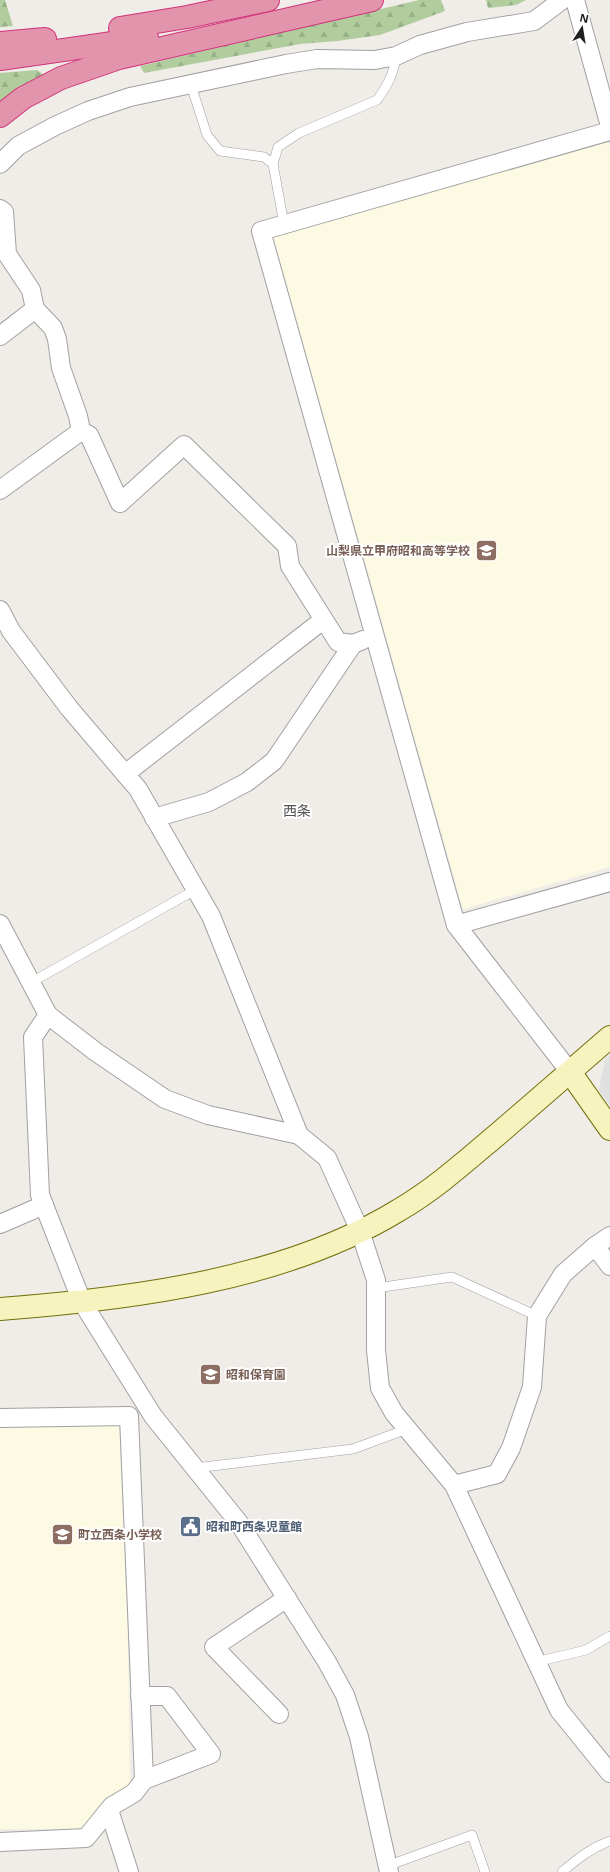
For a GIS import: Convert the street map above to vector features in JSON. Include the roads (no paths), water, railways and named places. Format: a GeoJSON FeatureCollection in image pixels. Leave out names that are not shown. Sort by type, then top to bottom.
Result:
{"type":"FeatureCollection","features":[{"type":"Feature","properties":{"kind":"highway"},"geometry":{"type":"LineString","coordinates":[[197,0],[267,0]]}},
{"type":"Feature","properties":{"kind":"highway"},"geometry":{"type":"LineString","coordinates":[[0,43],[25,42],[118,29],[187,17],[267,0]]}},
{"type":"Feature","properties":{"kind":"highway"},"geometry":{"type":"LineString","coordinates":[[0,116],[23,98],[61,78],[119,58],[372,0]]}},
{"type":"Feature","properties":{"kind":"highway"},"geometry":{"type":"LineString","coordinates":[[0,59],[316,13]]}},
{"type":"Feature","properties":{"kind":"street"},"geometry":{"type":"LineString","coordinates":[[0,164],[18,146],[55,126],[88,111],[130,97],[286,64],[317,59],[374,60],[396,56],[420,45],[466,32],[534,21],[562,0]]}},
{"type":"Feature","properties":{"kind":"street"},"geometry":{"type":"LineString","coordinates":[[575,0],[610,126]]}},
{"type":"Feature","properties":{"kind":"street"},"geometry":{"type":"LineString","coordinates":[[610,131],[261,231],[456,925],[570,1072],[610,1128]]}},
{"type":"Feature","properties":{"kind":"street"},"geometry":{"type":"LineString","coordinates":[[0,209],[4,212],[7,254],[30,290],[35,309],[53,328],[57,339],[61,368],[78,416],[81,431]]}},
{"type":"Feature","properties":{"kind":"street"},"geometry":{"type":"LineString","coordinates":[[0,336],[35,309]]}},
{"type":"Feature","properties":{"kind":"street"},"geometry":{"type":"LineString","coordinates":[[81,431],[89,435],[120,503],[184,445],[287,546],[290,566],[338,642],[353,644],[374,636]]}},
{"type":"Feature","properties":{"kind":"street"},"geometry":{"type":"LineString","coordinates":[[0,490],[81,431]]}},
{"type":"Feature","properties":{"kind":"street"},"geometry":{"type":"LineString","coordinates":[[0,610],[11,631],[65,702],[138,789],[211,916],[299,1135]]}},
{"type":"Feature","properties":{"kind":"street"},"geometry":{"type":"LineString","coordinates":[[125,774],[323,620]]}},
{"type":"Feature","properties":{"kind":"street"},"geometry":{"type":"LineString","coordinates":[[154,818],[209,802],[247,782],[274,761],[353,644]]}},
{"type":"Feature","properties":{"kind":"street"},"geometry":{"type":"LineString","coordinates":[[456,925],[610,882]]}},
{"type":"Feature","properties":{"kind":"street"},"geometry":{"type":"LineString","coordinates":[[0,924],[48,1016],[96,1052],[165,1099],[208,1115],[299,1135],[327,1158],[360,1231],[376,1280],[376,1350],[380,1388],[394,1413],[454,1485],[559,1710],[610,1773]]}},
{"type":"Feature","properties":{"kind":"street"},"geometry":{"type":"LineString","coordinates":[[48,1016],[34,1037],[40,1196],[82,1302],[154,1416],[239,1523],[345,1695],[359,1737],[388,1869]]}},
{"type":"Feature","properties":{"kind":"street"},"geometry":{"type":"LineString","coordinates":[[0,1309],[82,1302],[190,1285],[256,1270],[308,1253],[360,1231],[399,1210],[440,1182],[610,1037]]}},
{"type":"Feature","properties":{"kind":"street"},"geometry":{"type":"LineString","coordinates":[[0,1224],[44,1205]]}},
{"type":"Feature","properties":{"kind":"street"},"geometry":{"type":"LineString","coordinates":[[454,1485],[497,1474],[511,1448],[532,1387],[537,1316],[562,1274],[595,1246],[610,1236]]}},
{"type":"Feature","properties":{"kind":"street"},"geometry":{"type":"LineString","coordinates":[[595,1246],[610,1266]]}},
{"type":"Feature","properties":{"kind":"street"},"geometry":{"type":"LineString","coordinates":[[0,1418],[129,1416],[144,1780]]}},
{"type":"Feature","properties":{"kind":"street"},"geometry":{"type":"LineString","coordinates":[[279,1714],[214,1647],[286,1598]]}},
{"type":"Feature","properties":{"kind":"street"},"geometry":{"type":"LineString","coordinates":[[0,1842],[86,1838],[112,1806],[134,1793],[144,1780],[211,1754],[167,1696],[140,1696]]}},
{"type":"Feature","properties":{"kind":"street"},"geometry":{"type":"LineString","coordinates":[[109,1810],[129,1872]]}},
{"type":"Feature","properties":{"kind":"lane"},"geometry":{"type":"LineString","coordinates":[[284,224],[273,164],[278,147],[298,133],[377,100],[394,71],[396,56]]}},
{"type":"Feature","properties":{"kind":"lane"},"geometry":{"type":"LineString","coordinates":[[191,85],[208,135],[220,151],[264,157],[273,164]]}},
{"type":"Feature","properties":{"kind":"lane"},"geometry":{"type":"LineString","coordinates":[[30,983],[195,890]]}},
{"type":"Feature","properties":{"kind":"lane"},"geometry":{"type":"LineString","coordinates":[[376,1288],[452,1277],[537,1316]]}},
{"type":"Feature","properties":{"kind":"lane"},"geometry":{"type":"LineString","coordinates":[[196,1468],[353,1449],[407,1429]]}},
{"type":"Feature","properties":{"kind":"lane"},"geometry":{"type":"LineString","coordinates":[[536,1662],[586,1650],[610,1636]]}},
{"type":"Feature","properties":{"kind":"lane"},"geometry":{"type":"LineString","coordinates":[[388,1869],[472,1835],[485,1872]]}},
{"type":"Feature","properties":{"kind":"lane"},"geometry":{"type":"LineString","coordinates":[[562,1872],[576,1859],[596,1846],[610,1841]]}},
{"type":"Feature","properties":{"kind":"place","name":"山梨県立甲府昭和高等学校"},"geometry":{"type":"Point","coordinates":[486,550]}},
{"type":"Feature","properties":{"kind":"place","name":"昭和保育園"},"geometry":{"type":"Point","coordinates":[210,1374]}},
{"type":"Feature","properties":{"kind":"place","name":"昭和町西条児童館"},"geometry":{"type":"Point","coordinates":[190,1526]}},
{"type":"Feature","properties":{"kind":"place","name":"町立西条小学校"},"geometry":{"type":"Point","coordinates":[62,1534]}},
{"type":"Feature","properties":{"kind":"district","name":"西条"},"geometry":{"type":"Point","coordinates":[297,810]}}]}
